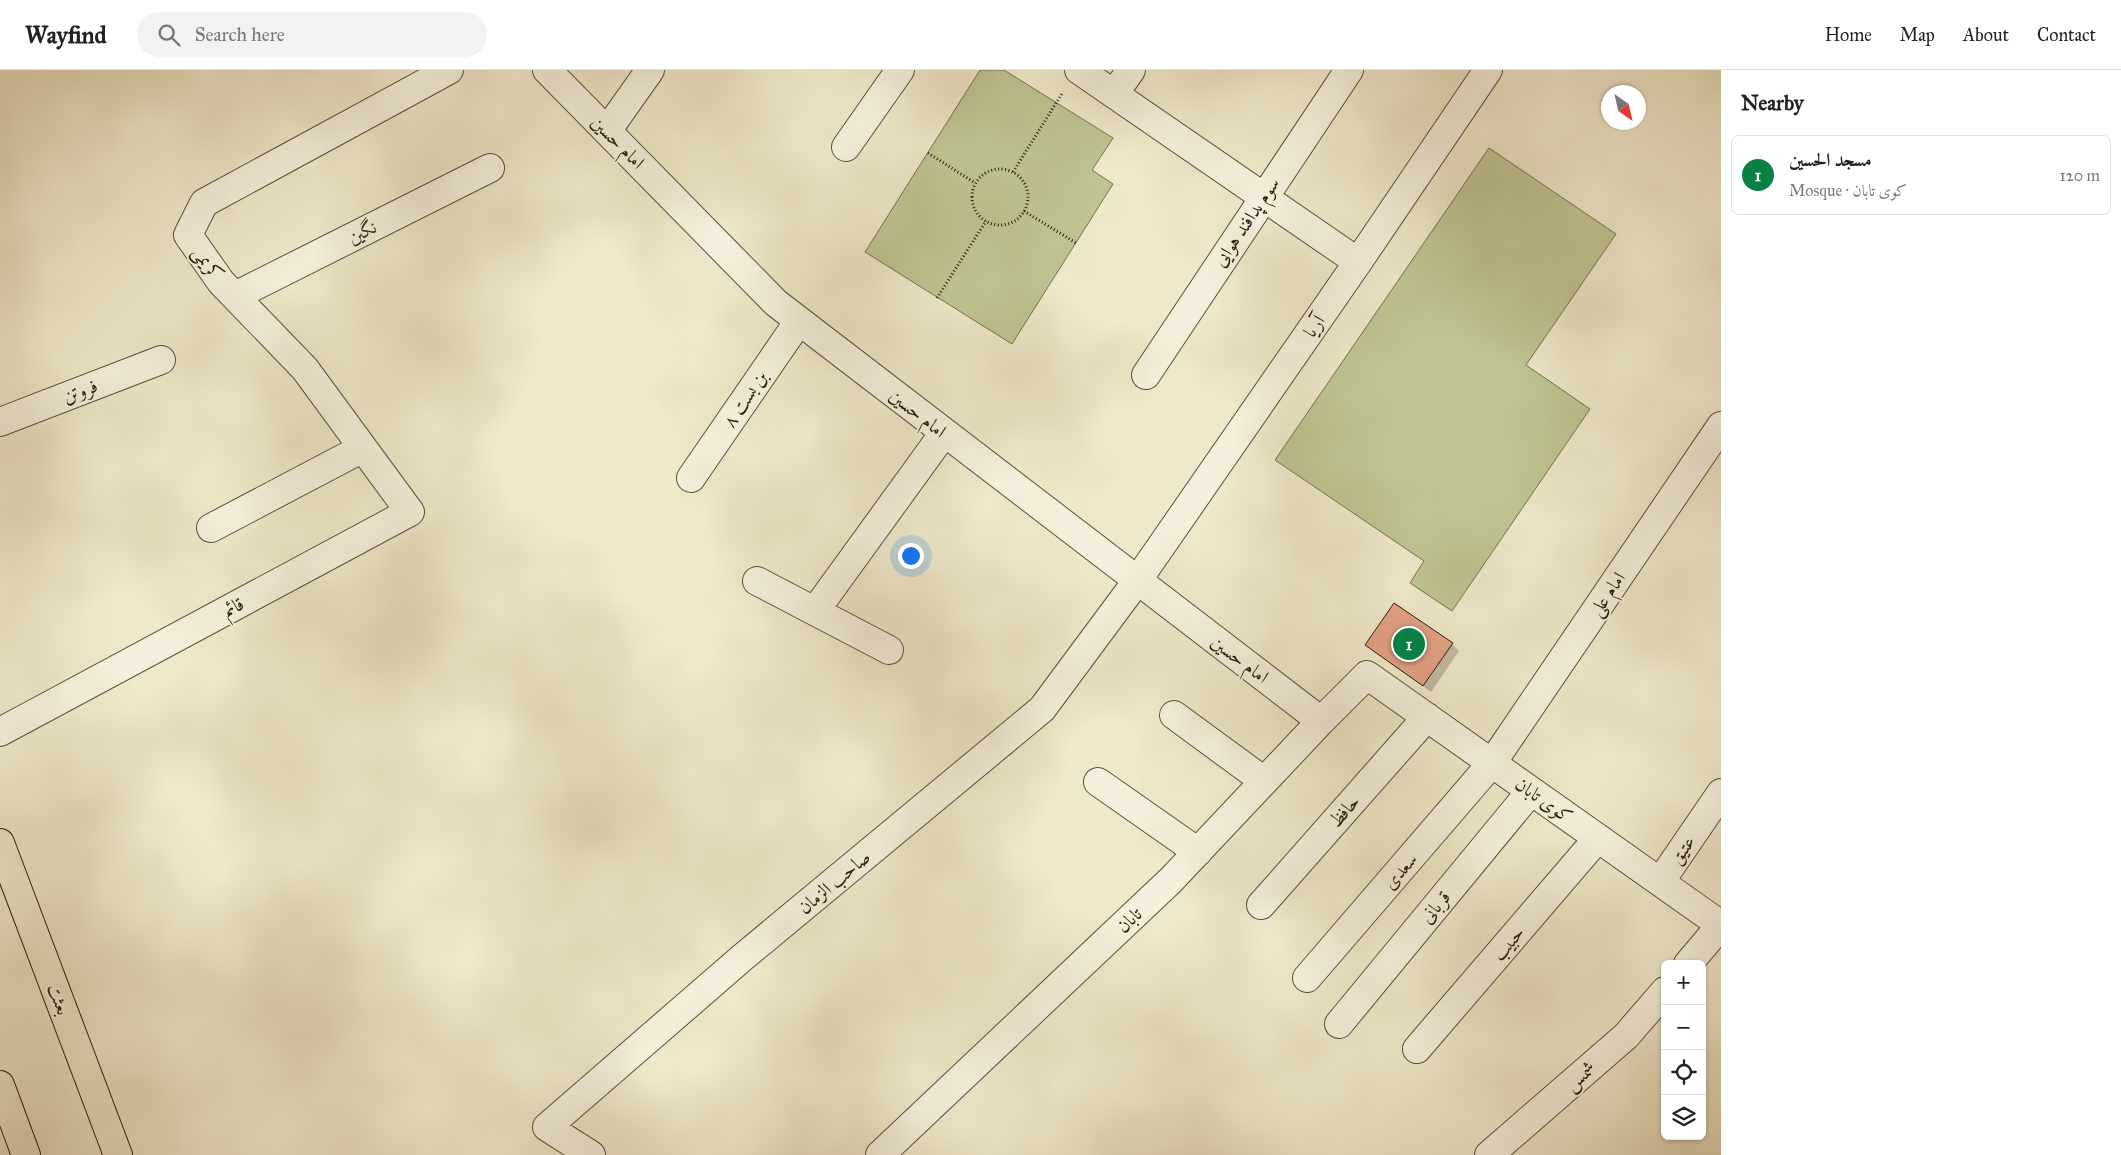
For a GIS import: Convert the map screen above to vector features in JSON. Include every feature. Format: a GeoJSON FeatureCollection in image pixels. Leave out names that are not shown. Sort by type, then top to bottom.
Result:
{"type":"FeatureCollection","features":[{"type":"Feature","properties":{"kind":"main road","name":"بعثت"},"geometry":{"type":"LineString","coordinates":[[0,843],[118,1155]]}},
{"type":"Feature","properties":{"kind":"main road"},"geometry":{"type":"LineString","coordinates":[[0,1085],[26,1155]]}},
{"type":"Feature","properties":{"kind":"street","name":"کریمی"},"geometry":{"type":"LineString","coordinates":[[368,454],[305,369],[221,282],[188,235],[204,203],[449,70]]}},
{"type":"Feature","properties":{"kind":"street","name":"امام حسین"},"geometry":{"type":"LineString","coordinates":[[546,70],[776,303],[1321,721]]}},
{"type":"Feature","properties":{"kind":"street"},"geometry":{"type":"LineString","coordinates":[[607,131],[650,70]]}},
{"type":"Feature","properties":{"kind":"street"},"geometry":{"type":"LineString","coordinates":[[846,147],[900,70]]}},
{"type":"Feature","properties":{"kind":"street"},"geometry":{"type":"LineString","coordinates":[[1080,70],[1358,262]]}},
{"type":"Feature","properties":{"kind":"street"},"geometry":{"type":"LineString","coordinates":[[1114,94],[1131,70]]}},
{"type":"Feature","properties":{"kind":"street","name":"سوم پدافند هوایی"},"geometry":{"type":"LineString","coordinates":[[1146,375],[1263,196],[1349,70]]}},
{"type":"Feature","properties":{"kind":"street","name":"آریا"},"geometry":{"type":"LineString","coordinates":[[1137,581],[1358,262],[1488,70]]}},
{"type":"Feature","properties":{"kind":"street","name":"نگین"},"geometry":{"type":"LineString","coordinates":[[235,296],[490,168]]}},
{"type":"Feature","properties":{"kind":"street","name":"بن بست ۸"},"geometry":{"type":"LineString","coordinates":[[691,478],[799,320]]}},
{"type":"Feature","properties":{"kind":"street","name":"فروتن"},"geometry":{"type":"LineString","coordinates":[[0,422],[161,360]]}},
{"type":"Feature","properties":{"kind":"street","name":"امام علی"},"geometry":{"type":"LineString","coordinates":[[1492,763],[1721,426]]}},
{"type":"Feature","properties":{"kind":"street"},"geometry":{"type":"LineString","coordinates":[[814,611],[944,433]]}},
{"type":"Feature","properties":{"kind":"street"},"geometry":{"type":"LineString","coordinates":[[211,528],[368,454]]}},
{"type":"Feature","properties":{"kind":"street","name":"قائم"},"geometry":{"type":"LineString","coordinates":[[0,732],[410,512],[368,454]]}},
{"type":"Feature","properties":{"kind":"street"},"geometry":{"type":"LineString","coordinates":[[757,581],[889,650]]}},
{"type":"Feature","properties":{"kind":"street","name":"صاحب الزمان"},"geometry":{"type":"LineString","coordinates":[[592,1155],[547,1127],[743,957],[1042,709],[1137,581]]}},
{"type":"Feature","properties":{"kind":"street","name":"کوی تابان"},"geometry":{"type":"LineString","coordinates":[[1367,675],[1721,925]]}},
{"type":"Feature","properties":{"kind":"street","name":"تابان"},"geometry":{"type":"LineString","coordinates":[[880,1155],[1164,887],[1367,675]]}},
{"type":"Feature","properties":{"kind":"street"},"geometry":{"type":"LineString","coordinates":[[1174,715],[1264,781]]}},
{"type":"Feature","properties":{"kind":"street","name":"حافظ"},"geometry":{"type":"LineString","coordinates":[[1261,905],[1427,717]]}},
{"type":"Feature","properties":{"kind":"street","name":"سعدی"},"geometry":{"type":"LineString","coordinates":[[1307,978],[1492,763]]}},
{"type":"Feature","properties":{"kind":"street"},"geometry":{"type":"LineString","coordinates":[[1098,782],[1198,852]]}},
{"type":"Feature","properties":{"kind":"street","name":"قربانی"},"geometry":{"type":"LineString","coordinates":[[1339,1024],[1531,791]]}},
{"type":"Feature","properties":{"kind":"street","name":"عتیق"},"geometry":{"type":"LineString","coordinates":[[1660,882],[1721,793]]}},
{"type":"Feature","properties":{"kind":"street","name":"حبیب"},"geometry":{"type":"LineString","coordinates":[[1417,1049],[1598,838]]}},
{"type":"Feature","properties":{"kind":"street"},"geometry":{"type":"LineString","coordinates":[[1691,960],[1721,925]]}},
{"type":"Feature","properties":{"kind":"street","name":"شمس"},"geometry":{"type":"LineString","coordinates":[[1489,1155],[1626,1036],[1661,996]]}},
{"type":"Feature","properties":{"kind":"path"},"geometry":{"type":"LineString","coordinates":[[1013,172],[1056,103]]}},
{"type":"Feature","properties":{"kind":"path"},"geometry":{"type":"LineString","coordinates":[[928,153],[975,183]]}},
{"type":"Feature","properties":{"kind":"path"},"geometry":{"type":"LineString","coordinates":[[1000,169],[1013,172],[1024,182],[1028,191],[1028,201],[1024,210],[1019,218],[1003,225],[986,221],[974,208],[972,191],[975,183],[981,175],[990,170],[1000,169]]}},
{"type":"Feature","properties":{"kind":"path"},"geometry":{"type":"LineString","coordinates":[[1024,210],[1076,243]]}},
{"type":"Feature","properties":{"kind":"path"},"geometry":{"type":"LineString","coordinates":[[937,298],[986,221]]}},
{"type":"Feature","properties":{"kind":"green space"},"geometry":{"type":"Polygon","coordinates":[[[980,70],[1004,70],[1113,138],[1092,170],[1113,184],[1012,344],[865,252],[980,70]]]}},
{"type":"Feature","properties":{"kind":"green space"},"geometry":{"type":"Polygon","coordinates":[[[1489,148],[1616,234],[1526,365],[1590,409],[1452,611],[1410,583],[1424,561],[1275,460],[1489,148]]]}},
{"type":"Feature","properties":{"kind":"building"},"geometry":{"type":"Polygon","coordinates":[[[1394,603],[1453,643],[1423,686],[1365,645],[1394,603]]]}},
{"type":"Feature","properties":{"kind":"place","name":"مسجد الحسین"},"geometry":{"type":"Point","coordinates":[1409,644]}}]}
